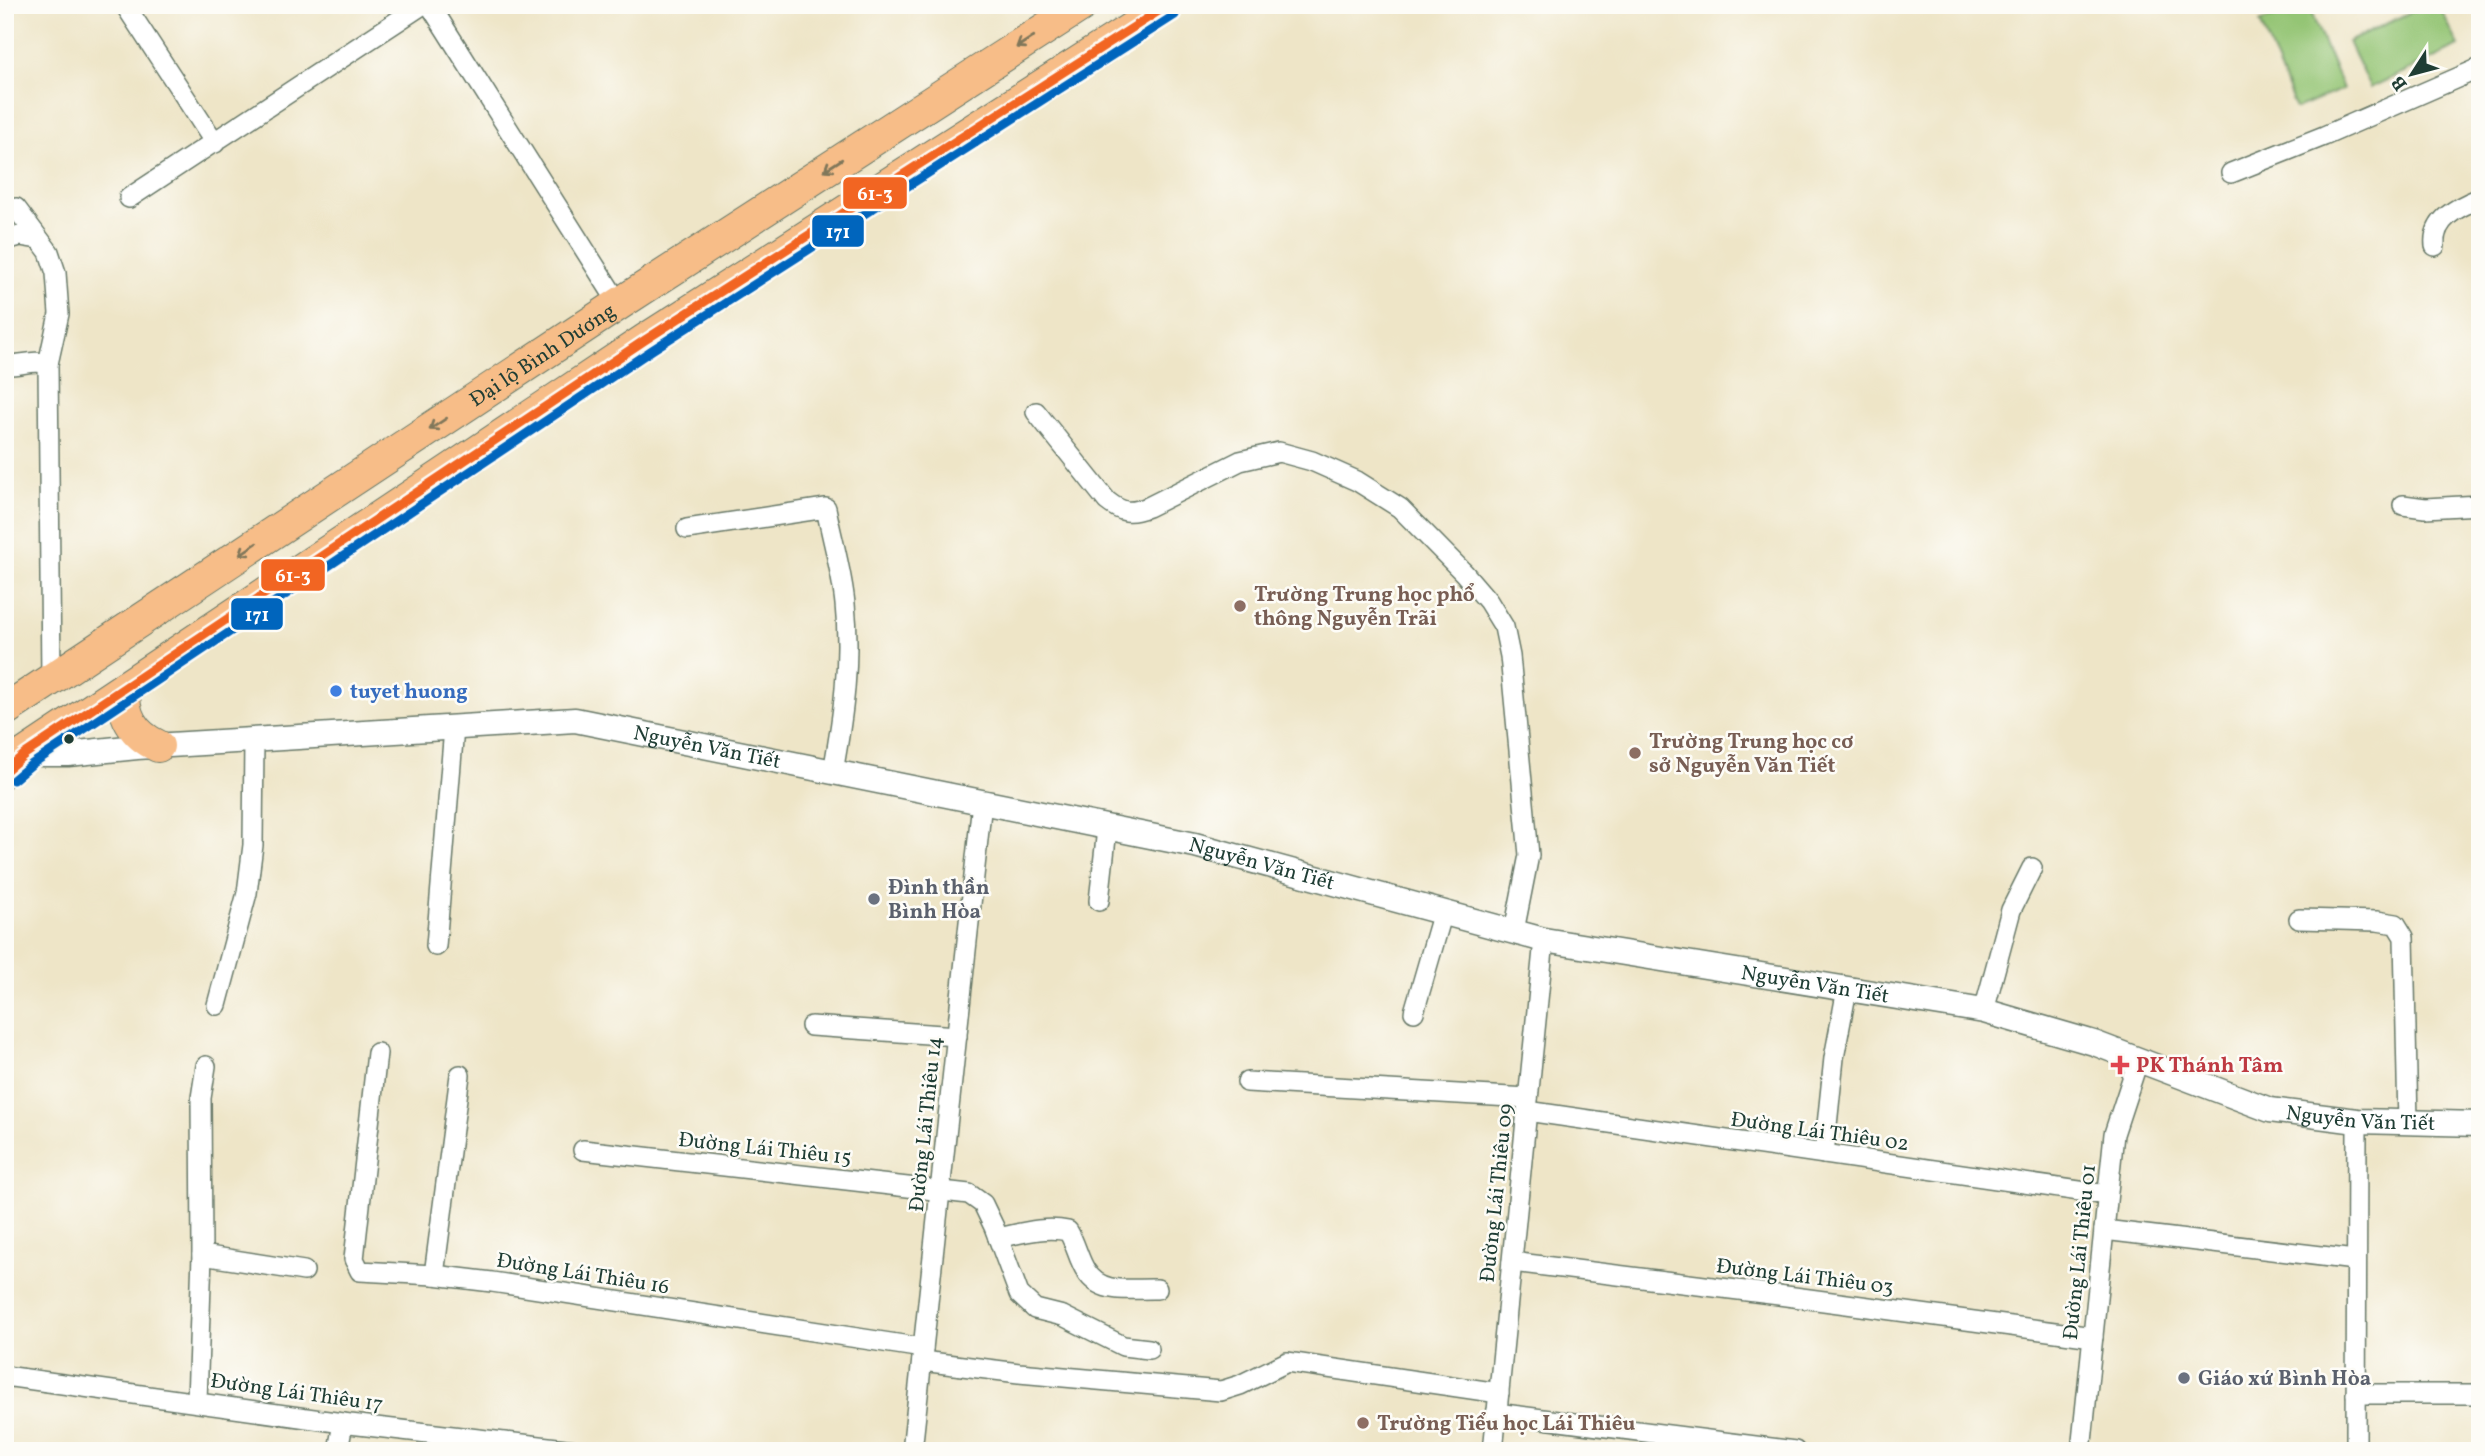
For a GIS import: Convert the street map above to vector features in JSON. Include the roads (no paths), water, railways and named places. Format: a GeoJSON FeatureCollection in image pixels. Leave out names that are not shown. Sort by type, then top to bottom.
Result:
{"type":"FeatureCollection","features":[{"type":"Feature","properties":{"kind":"highway","name":"Đại lộ Bình Dương"},"geometry":{"type":"LineString","coordinates":[[5,710],[619,304],[1082,5]]}},
{"type":"Feature","properties":{"kind":"highway","name":"Đại lộ Bình Dương"},"geometry":{"type":"LineString","coordinates":[[12,759],[125,687],[645,340],[1168,5]]}},
{"type":"Feature","properties":{"kind":"highway"},"geometry":{"type":"LineString","coordinates":[[903,120],[928,158]]}},
{"type":"Feature","properties":{"kind":"highway"},"geometry":{"type":"LineString","coordinates":[[125,687],[123,699],[130,723],[146,741],[158,746]]}},
{"type":"Feature","properties":{"kind":"street"},"geometry":{"type":"LineString","coordinates":[[125,5],[215,143]]}},
{"type":"Feature","properties":{"kind":"street"},"geometry":{"type":"LineString","coordinates":[[129,198],[422,5]]}},
{"type":"Feature","properties":{"kind":"street"},"geometry":{"type":"LineString","coordinates":[[430,5],[619,304]]}},
{"type":"Feature","properties":{"kind":"street"},"geometry":{"type":"LineString","coordinates":[[2231,173],[2480,68]]}},
{"type":"Feature","properties":{"kind":"street"},"geometry":{"type":"LineString","coordinates":[[2435,246],[2434,235],[2438,225],[2449,215],[2480,198]]}},
{"type":"Feature","properties":{"kind":"street"},"geometry":{"type":"LineString","coordinates":[[16,208],[49,252],[59,295],[58,326],[48,364],[51,680]]}},
{"type":"Feature","properties":{"kind":"street"},"geometry":{"type":"LineString","coordinates":[[5,240],[20,236],[38,239]]}},
{"type":"Feature","properties":{"kind":"street"},"geometry":{"type":"LineString","coordinates":[[5,365],[16,366],[37,361],[48,364]]}},
{"type":"Feature","properties":{"kind":"street"},"geometry":{"type":"LineString","coordinates":[[1036,412],[1107,501],[1121,512],[1136,512],[1149,508],[1240,461],[1279,452],[1312,461],[1357,481],[1400,508],[1464,573],[1488,601],[1504,627],[1510,656],[1529,855],[1514,931]]}},
{"type":"Feature","properties":{"kind":"street"},"geometry":{"type":"LineString","coordinates":[[2403,505],[2425,508],[2480,505]]}},
{"type":"Feature","properties":{"kind":"street"},"geometry":{"type":"LineString","coordinates":[[687,529],[826,508],[845,603],[848,668],[833,772]]}},
{"type":"Feature","properties":{"kind":"street","name":"Nguyễn Văn Tiết"},"geometry":{"type":"LineString","coordinates":[[12,759],[158,746],[575,720],[1222,852],[1544,940],[1984,1011],[2094,1043],[2270,1110],[2357,1122],[2480,1124]]}},
{"type":"Feature","properties":{"kind":"street"},"geometry":{"type":"LineString","coordinates":[[436,946],[454,728]]}},
{"type":"Feature","properties":{"kind":"street"},"geometry":{"type":"LineString","coordinates":[[217,1005],[247,892],[253,845],[254,740]]}},
{"type":"Feature","properties":{"kind":"street","name":"Đường Lái Thiêu 14"},"geometry":{"type":"LineString","coordinates":[[912,1451],[982,802]]}},
{"type":"Feature","properties":{"kind":"street"},"geometry":{"type":"LineString","coordinates":[[1099,901],[1107,829]]}},
{"type":"Feature","properties":{"kind":"street"},"geometry":{"type":"LineString","coordinates":[[1984,1011],[2011,910],[2032,868]]}},
{"type":"Feature","properties":{"kind":"street"},"geometry":{"type":"LineString","coordinates":[[1413,1012],[1443,912]]}},
{"type":"Feature","properties":{"kind":"street"},"geometry":{"type":"LineString","coordinates":[[2299,919],[2377,920],[2396,924],[2404,937],[2408,1123]]}},
{"type":"Feature","properties":{"kind":"street","name":"Đường Lái Thiêu 09"},"geometry":{"type":"LineString","coordinates":[[1493,1451],[1544,940]]}},
{"type":"Feature","properties":{"kind":"street"},"geometry":{"type":"LineString","coordinates":[[1824,1154],[1834,1058],[1847,989]]}},
{"type":"Feature","properties":{"kind":"street"},"geometry":{"type":"LineString","coordinates":[[811,1026],[957,1036]]}},
{"type":"Feature","properties":{"kind":"street","name":"Đường Lái Thiêu 16"},"geometry":{"type":"LineString","coordinates":[[377,1053],[354,1259],[360,1271],[434,1275],[492,1282],[923,1354],[1019,1373],[1221,1391],[1240,1385],[1287,1362],[1499,1392]]}},
{"type":"Feature","properties":{"kind":"street","name":"Đường Lái Thiêu 01"},"geometry":{"type":"LineString","coordinates":[[2081,1451],[2114,1134],[2138,1061]]}},
{"type":"Feature","properties":{"kind":"street"},"geometry":{"type":"LineString","coordinates":[[197,1401],[202,1255],[201,1098],[206,1066]]}},
{"type":"Feature","properties":{"kind":"street"},"geometry":{"type":"LineString","coordinates":[[434,1275],[460,1075]]}},
{"type":"Feature","properties":{"kind":"street","name":"Đường Lái Thiêu 02"},"geometry":{"type":"LineString","coordinates":[[1247,1082],[1527,1105],[1824,1154],[2107,1195]]}},
{"type":"Feature","properties":{"kind":"street"},"geometry":{"type":"LineString","coordinates":[[2356,1451],[2357,1122]]}},
{"type":"Feature","properties":{"kind":"street","name":"Đường Lái Thiêu 15"},"geometry":{"type":"LineString","coordinates":[[583,1150],[970,1195],[983,1205],[1019,1293],[1035,1309],[1063,1316],[1123,1346],[1149,1349]]}},
{"type":"Feature","properties":{"kind":"street"},"geometry":{"type":"LineString","coordinates":[[998,1238],[1041,1229],[1068,1231],[1087,1273],[1097,1284],[1109,1289],[1157,1289]]}},
{"type":"Feature","properties":{"kind":"street"},"geometry":{"type":"LineString","coordinates":[[2104,1230],[2355,1260]]}},
{"type":"Feature","properties":{"kind":"street"},"geometry":{"type":"LineString","coordinates":[[202,1255],[304,1271]]}},
{"type":"Feature","properties":{"kind":"street","name":"Đường Lái Thiêu 03"},"geometry":{"type":"LineString","coordinates":[[1512,1262],[2093,1337]]}},
{"type":"Feature","properties":{"kind":"street","name":"Đường Lái Thiêu 17"},"geometry":{"type":"LineString","coordinates":[[5,1376],[343,1423],[583,1451]]}},
{"type":"Feature","properties":{"kind":"street"},"geometry":{"type":"LineString","coordinates":[[2356,1394],[2480,1394]]}},
{"type":"Feature","properties":{"kind":"street"},"geometry":{"type":"LineString","coordinates":[[1496,1413],[1795,1451]]}},
{"type":"Feature","properties":{"kind":"street"},"geometry":{"type":"LineString","coordinates":[[338,1451],[343,1423]]}},
{"type":"Feature","properties":{"kind":"place","name":"Trường Trung học phổ thông Nguyễn Trãi"},"geometry":{"type":"Point","coordinates":[1240,606]}},
{"type":"Feature","properties":{"kind":"place","name":"tuyet huong"},"geometry":{"type":"Point","coordinates":[336,691]}},
{"type":"Feature","properties":{"kind":"place","name":"Trường Trung học cơ sở Nguyễn Văn Tiết"},"geometry":{"type":"Point","coordinates":[1635,753]}},
{"type":"Feature","properties":{"kind":"place","name":"Đình thần Bình Hòa"},"geometry":{"type":"Point","coordinates":[874,899]}},
{"type":"Feature","properties":{"kind":"place","name":"PK Thánh Tâm"},"geometry":{"type":"Point","coordinates":[2120,1065]}},
{"type":"Feature","properties":{"kind":"place","name":"Giáo xứ Bình Hòa"},"geometry":{"type":"Point","coordinates":[2184,1378]}},
{"type":"Feature","properties":{"kind":"place","name":"Trường Tiểu học Lái Thiêu"},"geometry":{"type":"Point","coordinates":[1363,1423]}}]}
